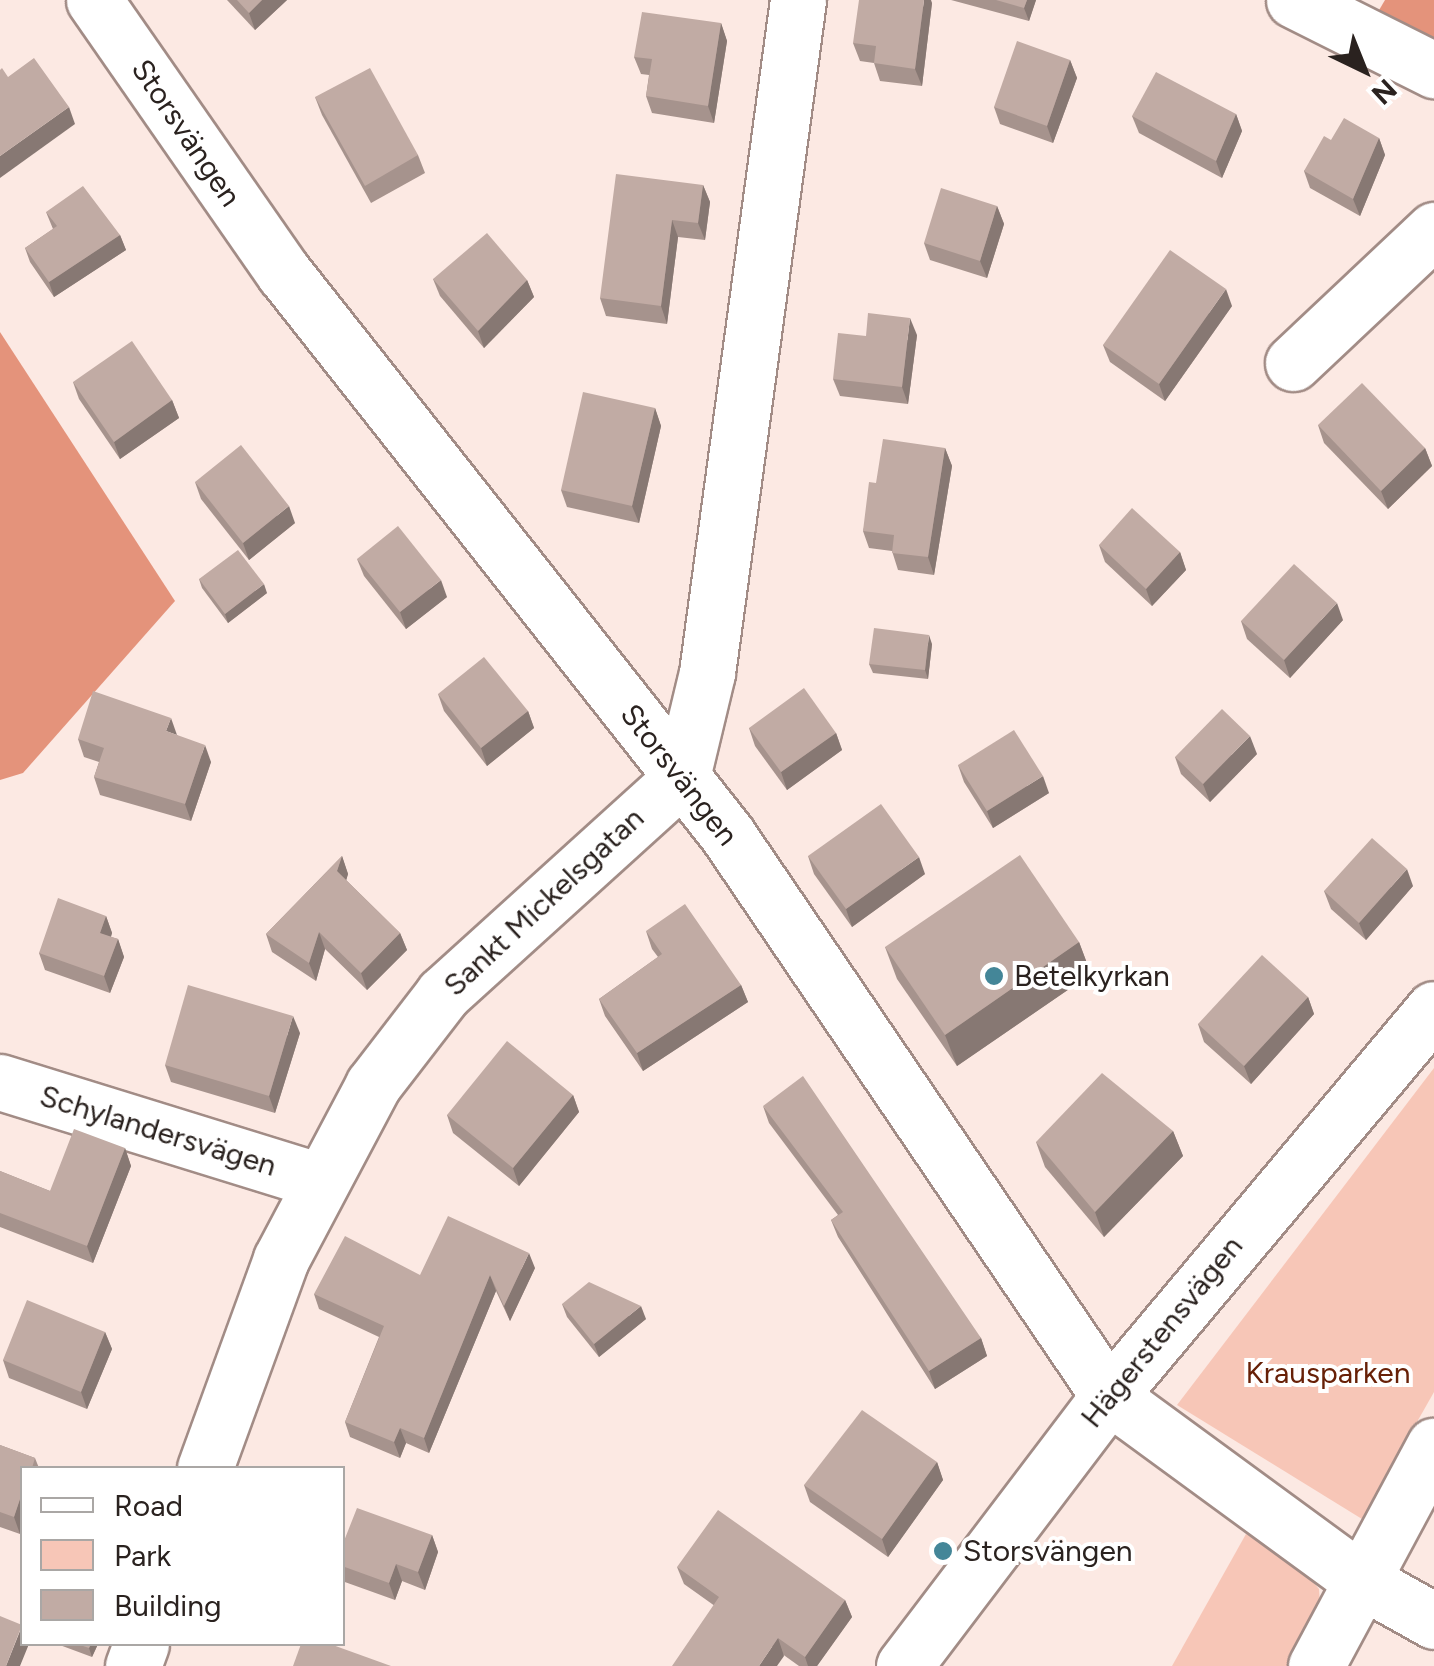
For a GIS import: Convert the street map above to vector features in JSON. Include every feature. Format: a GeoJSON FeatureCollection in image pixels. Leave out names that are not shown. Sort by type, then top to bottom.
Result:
{"type":"FeatureCollection","features":[{"type":"Feature","properties":{"kind":"street","name":"Storsvängen"},"geometry":{"type":"LineString","coordinates":[[94,0],[284,273],[682,777],[1109,1396],[1359,1578],[1434,1621]]}},
{"type":"Feature","properties":{"kind":"street"},"geometry":{"type":"LineString","coordinates":[[682,777],[707,673],[798,0]]}},
{"type":"Feature","properties":{"kind":"street"},"geometry":{"type":"LineString","coordinates":[[1294,0],[1434,70]]}},
{"type":"Feature","properties":{"kind":"street"},"geometry":{"type":"LineString","coordinates":[[1293,363],[1434,230]]}},
{"type":"Feature","properties":{"kind":"street","name":"Sankt Mickelsgatan"},"geometry":{"type":"LineString","coordinates":[[206,1466],[317,1180],[372,1085],[443,994],[682,777]]}},
{"type":"Feature","properties":{"kind":"street","name":"Hägerstensvägen"},"geometry":{"type":"LineString","coordinates":[[904,1666],[1109,1396],[1434,1009]]}},
{"type":"Feature","properties":{"kind":"street","name":"Schylandersvägen"},"geometry":{"type":"LineString","coordinates":[[0,1082],[317,1180]]}},
{"type":"Feature","properties":{"kind":"street"},"geometry":{"type":"LineString","coordinates":[[1316,1666],[1359,1578],[1434,1446]]}},
{"type":"Feature","properties":{"kind":"green space","name":"Krausparken"},"geometry":{"type":"Polygon","coordinates":[[[1434,1068],[1434,1392],[1362,1519],[1177,1405],[1434,1068]]]}},
{"type":"Feature","properties":{"kind":"green space"},"geometry":{"type":"Polygon","coordinates":[[[1246,1534],[1301,1567],[1319,1589],[1321,1622],[1296,1666],[1172,1666],[1246,1534]]]}},
{"type":"Feature","properties":{"kind":"shaded area"},"geometry":{"type":"Polygon","coordinates":[[[1385,0],[1434,0],[1434,50],[1375,17],[1385,0]]]}},
{"type":"Feature","properties":{"kind":"shaded area"},"geometry":{"type":"Polygon","coordinates":[[[0,332],[175,601],[23,773],[0,780],[0,332]]]}},
{"type":"Feature","properties":{"kind":"building"},"geometry":{"type":"Polygon","coordinates":[[[237,0],[262,0],[249,13],[237,0]]]}},
{"type":"Feature","properties":{"kind":"building"},"geometry":{"type":"Polygon","coordinates":[[[859,0],[924,0],[915,69],[874,63],[876,46],[853,43],[859,0]]]}},
{"type":"Feature","properties":{"kind":"building"},"geometry":{"type":"Polygon","coordinates":[[[996,0],[1027,0],[1024,8],[996,0]]]}},
{"type":"Feature","properties":{"kind":"building"},"geometry":{"type":"Polygon","coordinates":[[[642,12],[721,23],[708,106],[646,96],[652,59],[634,57],[642,12]]]}},
{"type":"Feature","properties":{"kind":"building"},"geometry":{"type":"Polygon","coordinates":[[[1017,41],[1070,60],[1047,126],[994,107],[1017,41]]]}},
{"type":"Feature","properties":{"kind":"building"},"geometry":{"type":"Polygon","coordinates":[[[34,58],[69,107],[0,156],[0,70],[8,77],[34,58]]]}},
{"type":"Feature","properties":{"kind":"building"},"geometry":{"type":"Polygon","coordinates":[[[370,68],[418,155],[365,186],[315,97],[370,68]]]}},
{"type":"Feature","properties":{"kind":"building"},"geometry":{"type":"Polygon","coordinates":[[[1156,72],[1236,114],[1216,161],[1132,116],[1156,72]]]}},
{"type":"Feature","properties":{"kind":"building"},"geometry":{"type":"Polygon","coordinates":[[[1344,118],[1379,138],[1353,199],[1304,171],[1324,136],[1331,140],[1344,118]]]}},
{"type":"Feature","properties":{"kind":"building"},"geometry":{"type":"Polygon","coordinates":[[[616,174],[703,185],[698,223],[672,220],[661,306],[600,298],[616,174]]]}},
{"type":"Feature","properties":{"kind":"building"},"geometry":{"type":"Polygon","coordinates":[[[83,186],[120,235],[49,282],[25,248],[57,226],[46,212],[83,186]]]}},
{"type":"Feature","properties":{"kind":"building"},"geometry":{"type":"Polygon","coordinates":[[[941,188],[997,206],[980,261],[924,243],[941,188]]]}},
{"type":"Feature","properties":{"kind":"building"},"geometry":{"type":"Polygon","coordinates":[[[487,233],[527,280],[478,331],[433,279],[487,233]]]}},
{"type":"Feature","properties":{"kind":"building"},"geometry":{"type":"Polygon","coordinates":[[[1170,250],[1226,289],[1159,384],[1103,345],[1170,250]]]}},
{"type":"Feature","properties":{"kind":"building"},"geometry":{"type":"Polygon","coordinates":[[[868,313],[910,318],[902,387],[833,379],[838,333],[866,336],[868,313]]]}},
{"type":"Feature","properties":{"kind":"building"},"geometry":{"type":"Polygon","coordinates":[[[132,341],[172,400],[114,442],[73,382],[132,341]]]}},
{"type":"Feature","properties":{"kind":"building"},"geometry":{"type":"Polygon","coordinates":[[[1362,383],[1425,448],[1381,491],[1318,425],[1362,383]]]}},
{"type":"Feature","properties":{"kind":"building"},"geometry":{"type":"Polygon","coordinates":[[[583,392],[655,408],[632,506],[561,490],[583,392]]]}},
{"type":"Feature","properties":{"kind":"building"},"geometry":{"type":"Polygon","coordinates":[[[883,439],[945,448],[928,557],[892,553],[894,535],[863,531],[869,482],[876,483],[883,439]]]}},
{"type":"Feature","properties":{"kind":"building"},"geometry":{"type":"Polygon","coordinates":[[[241,445],[289,506],[243,543],[195,482],[241,445]]]}},
{"type":"Feature","properties":{"kind":"building"},"geometry":{"type":"Polygon","coordinates":[[[1132,508],[1180,552],[1146,589],[1099,545],[1132,508]]]}},
{"type":"Feature","properties":{"kind":"building"},"geometry":{"type":"Polygon","coordinates":[[[398,526],[441,580],[400,612],[357,559],[398,526]]]}},
{"type":"Feature","properties":{"kind":"building"},"geometry":{"type":"Polygon","coordinates":[[[238,550],[264,584],[225,614],[199,579],[238,550]]]}},
{"type":"Feature","properties":{"kind":"building"},"geometry":{"type":"Polygon","coordinates":[[[1294,564],[1337,603],[1284,660],[1241,621],[1294,564]]]}},
{"type":"Feature","properties":{"kind":"building"},"geometry":{"type":"Polygon","coordinates":[[[874,628],[929,635],[925,670],[869,664],[874,628]]]}},
{"type":"Feature","properties":{"kind":"building"},"geometry":{"type":"Polygon","coordinates":[[[484,657],[528,711],[481,748],[438,694],[484,657]]]}},
{"type":"Feature","properties":{"kind":"building"},"geometry":{"type":"Polygon","coordinates":[[[804,688],[836,733],[781,772],[749,728],[804,688]]]}},
{"type":"Feature","properties":{"kind":"building"},"geometry":{"type":"Polygon","coordinates":[[[93,691],[171,718],[166,731],[205,745],[185,804],[94,777],[104,748],[78,739],[93,691]]]}},
{"type":"Feature","properties":{"kind":"building"},"geometry":{"type":"Polygon","coordinates":[[[1222,709],[1250,736],[1203,784],[1175,757],[1222,709]]]}},
{"type":"Feature","properties":{"kind":"building"},"geometry":{"type":"Polygon","coordinates":[[[1014,730],[1043,776],[987,811],[958,765],[1014,730]]]}},
{"type":"Feature","properties":{"kind":"building"},"geometry":{"type":"Polygon","coordinates":[[[881,804],[919,857],[846,909],[808,856],[881,804]]]}},
{"type":"Feature","properties":{"kind":"building"},"geometry":{"type":"Polygon","coordinates":[[[1372,838],[1407,869],[1359,923],[1324,891],[1372,838]]]}},
{"type":"Feature","properties":{"kind":"building","name":"Betelkyrkan"},"geometry":{"type":"Polygon","coordinates":[[[1020,855],[1079,942],[945,1035],[885,947],[1020,855]]]}},
{"type":"Feature","properties":{"kind":"building"},"geometry":{"type":"Polygon","coordinates":[[[342,856],[337,871],[400,933],[361,973],[319,932],[309,963],[266,934],[342,856]]]}},
{"type":"Feature","properties":{"kind":"building"},"geometry":{"type":"Polygon","coordinates":[[[58,898],[106,916],[100,933],[118,939],[104,976],[39,953],[58,898]]]}},
{"type":"Feature","properties":{"kind":"building"},"geometry":{"type":"Polygon","coordinates":[[[685,904],[741,985],[637,1053],[599,999],[662,954],[646,931],[685,904]]]}},
{"type":"Feature","properties":{"kind":"building"},"geometry":{"type":"Polygon","coordinates":[[[1262,955],[1308,997],[1244,1066],[1198,1024],[1262,955]]]}},
{"type":"Feature","properties":{"kind":"building"},"geometry":{"type":"Polygon","coordinates":[[[188,985],[293,1016],[269,1096],[165,1065],[188,985]]]}},
{"type":"Feature","properties":{"kind":"building"},"geometry":{"type":"Polygon","coordinates":[[[507,1041],[573,1095],[513,1168],[447,1115],[507,1041]]]}},
{"type":"Feature","properties":{"kind":"building"},"geometry":{"type":"Polygon","coordinates":[[[1102,1073],[1173,1131],[1095,1212],[1036,1142],[1102,1073]]]}},
{"type":"Feature","properties":{"kind":"building"},"geometry":{"type":"Polygon","coordinates":[[[803,1076],[981,1338],[929,1371],[831,1220],[843,1212],[763,1106],[803,1076]]]}},
{"type":"Feature","properties":{"kind":"building"},"geometry":{"type":"Polygon","coordinates":[[[74,1129],[125,1148],[87,1246],[0,1213],[0,1171],[50,1191],[74,1129]]]}},
{"type":"Feature","properties":{"kind":"building"},"geometry":{"type":"Polygon","coordinates":[[[448,1216],[529,1253],[504,1306],[490,1275],[424,1438],[400,1428],[394,1442],[345,1422],[384,1326],[314,1294],[345,1236],[420,1275],[448,1216]]]}},
{"type":"Feature","properties":{"kind":"building"},"geometry":{"type":"Polygon","coordinates":[[[589,1282],[641,1306],[594,1344],[562,1304],[589,1282]]]}},
{"type":"Feature","properties":{"kind":"building"},"geometry":{"type":"Polygon","coordinates":[[[27,1300],[105,1332],[81,1392],[3,1360],[27,1300]]]}},
{"type":"Feature","properties":{"kind":"building"},"geometry":{"type":"Polygon","coordinates":[[[862,1410],[937,1462],[882,1539],[804,1485],[862,1410]]]}},
{"type":"Feature","properties":{"kind":"building"},"geometry":{"type":"Polygon","coordinates":[[[0,1445],[35,1458],[33,1466],[20,1466],[20,1499],[14,1517],[0,1512],[0,1445]]]}},
{"type":"Feature","properties":{"kind":"building"},"geometry":{"type":"Polygon","coordinates":[[[357,1508],[432,1535],[418,1572],[396,1564],[389,1583],[345,1567],[345,1538],[357,1508]]]}},
{"type":"Feature","properties":{"kind":"building"},"geometry":{"type":"Polygon","coordinates":[[[718,1510],[845,1600],[805,1657],[778,1638],[759,1666],[672,1666],[719,1597],[677,1567],[718,1510]]]}},
{"type":"Feature","properties":{"kind":"building"},"geometry":{"type":"Polygon","coordinates":[[[0,1616],[20,1624],[20,1630],[6,1666],[0,1666],[0,1616]]]}},
{"type":"Feature","properties":{"kind":"building"},"geometry":{"type":"Polygon","coordinates":[[[300,1646],[336,1646],[391,1666],[293,1666],[300,1646]]]}},
{"type":"Feature","properties":{"kind":"place","name":"Betelkyrkan"},"geometry":{"type":"Point","coordinates":[994,976]}},
{"type":"Feature","properties":{"kind":"place","name":"Storsvängen"},"geometry":{"type":"Point","coordinates":[943,1551]}}]}
